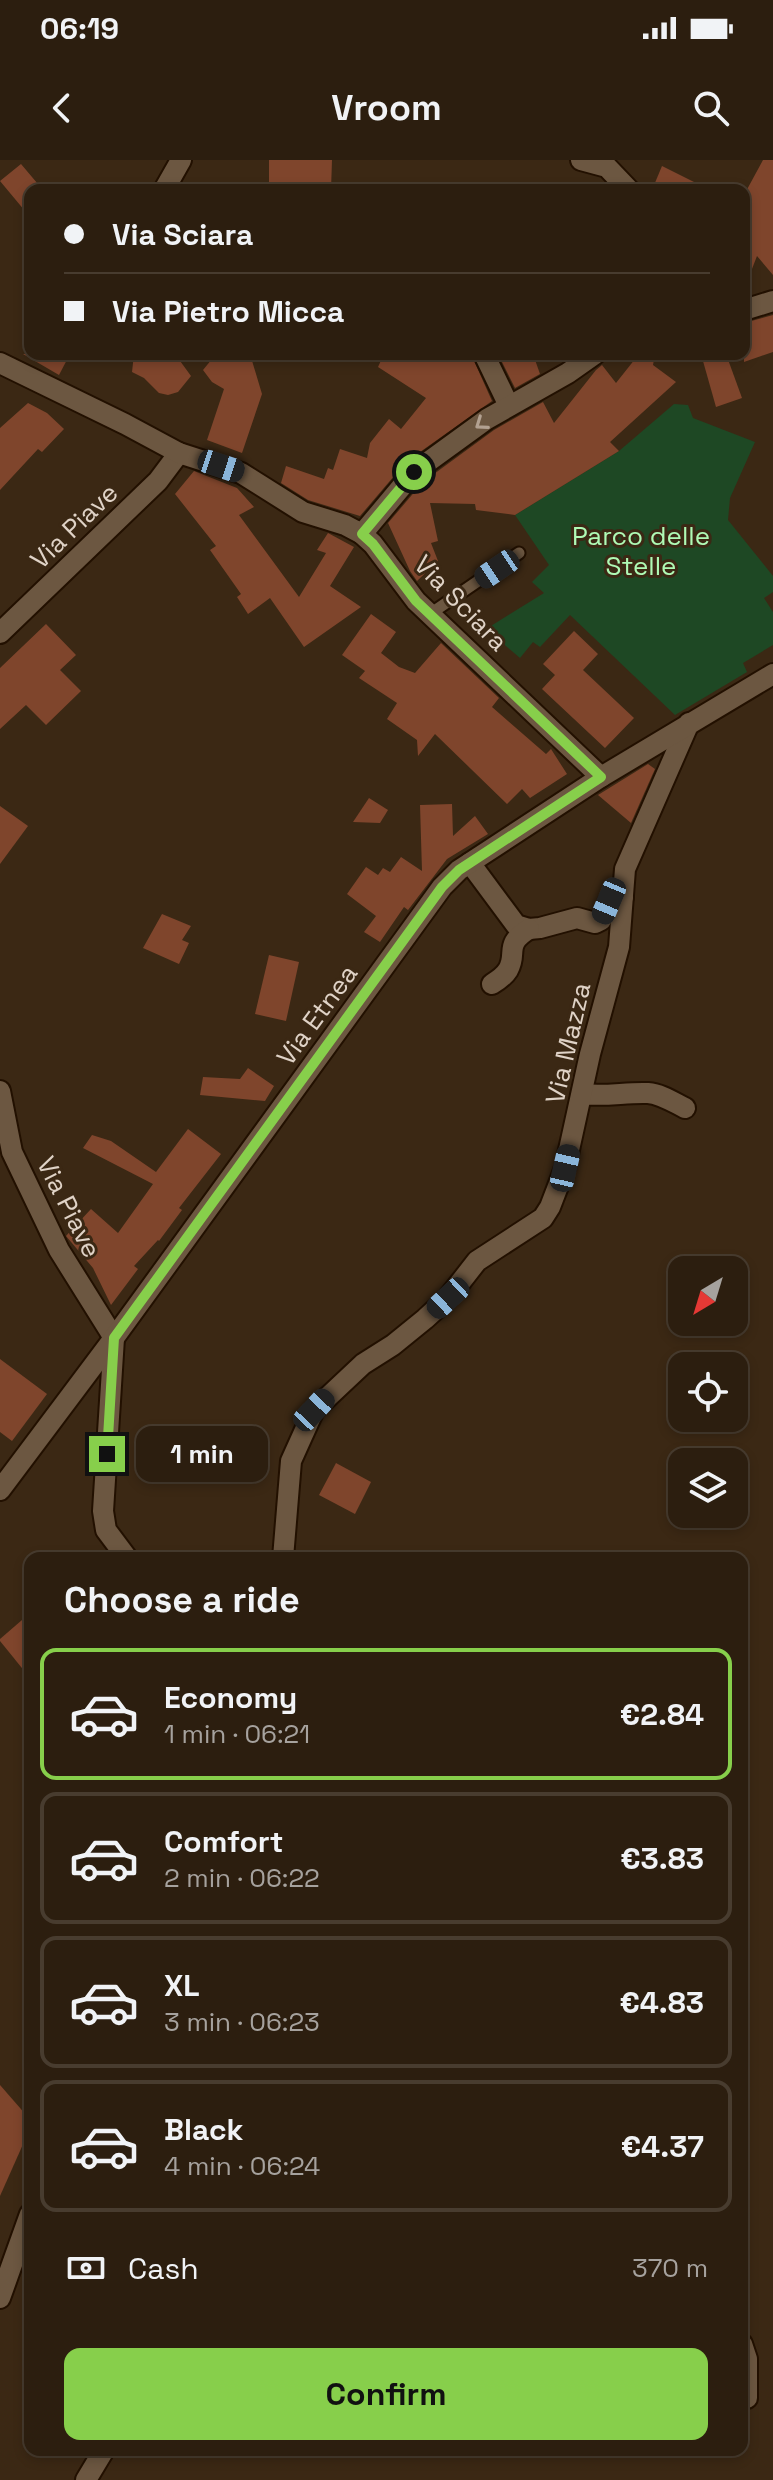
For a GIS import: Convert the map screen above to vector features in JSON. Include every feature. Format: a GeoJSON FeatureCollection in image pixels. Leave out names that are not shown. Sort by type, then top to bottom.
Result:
{"type":"FeatureCollection","features":[{"type":"Feature","properties":{"kind":"street"},"geometry":{"type":"LineString","coordinates":[[167,184],[181,160]]}},
{"type":"Feature","properties":{"kind":"street"},"geometry":{"type":"LineString","coordinates":[[581,160],[607,167],[623,184]]}},
{"type":"Feature","properties":{"kind":"street"},"geometry":{"type":"LineString","coordinates":[[750,308],[773,301]]}},
{"type":"Feature","properties":{"kind":"street"},"geometry":{"type":"LineString","coordinates":[[487,360],[509,406]]}},
{"type":"Feature","properties":{"kind":"street"},"geometry":{"type":"LineString","coordinates":[[0,363],[179,453],[241,473],[303,512],[345,525],[362,534],[414,472],[487,419],[586,360]]}},
{"type":"Feature","properties":{"kind":"street","name":"Via Piave"},"geometry":{"type":"LineString","coordinates":[[0,633],[158,481],[179,453]]}},
{"type":"Feature","properties":{"kind":"street","name":"Via Sciara"},"geometry":{"type":"LineString","coordinates":[[362,534],[416,601],[601,777]]}},
{"type":"Feature","properties":{"kind":"street","name":"Via Etnea"},"geometry":{"type":"LineString","coordinates":[[0,1490],[442,887],[459,870],[601,777],[773,674]]}},
{"type":"Feature","properties":{"kind":"street","name":"Via Mazza"},"geometry":{"type":"LineString","coordinates":[[283,1552],[291,1461],[314,1410],[363,1364],[409,1333],[448,1298],[477,1261],[543,1218],[550,1207],[565,1168],[590,1054],[619,947],[625,869],[689,723]]}},
{"type":"Feature","properties":{"kind":"street"},"geometry":{"type":"LineString","coordinates":[[470,863],[516,925],[529,929]]}},
{"type":"Feature","properties":{"kind":"street"},"geometry":{"type":"LineString","coordinates":[[492,984],[509,970],[512,948],[518,936],[529,929],[577,918],[595,923],[601,920],[609,901],[623,897]]}},
{"type":"Feature","properties":{"kind":"street","name":"Via Piave"},"geometry":{"type":"LineString","coordinates":[[0,1091],[12,1152],[59,1250],[114,1338]]}},
{"type":"Feature","properties":{"kind":"street"},"geometry":{"type":"LineString","coordinates":[[582,1094],[650,1093],[668,1098],[685,1108]]}},
{"type":"Feature","properties":{"kind":"street"},"geometry":{"type":"LineString","coordinates":[[114,1338],[103,1511],[106,1530],[122,1552]]}},
{"type":"Feature","properties":{"kind":"street"},"geometry":{"type":"LineString","coordinates":[[0,2298],[23,2265]]}},
{"type":"Feature","properties":{"kind":"street"},"geometry":{"type":"LineString","coordinates":[[86,2480],[100,2456]]}},
{"type":"Feature","properties":{"kind":"lane"},"geometry":{"type":"LineString","coordinates":[[430,614],[519,553]]}},
{"type":"Feature","properties":{"kind":"green space","name":"Parco delle Stelle"},"geometry":{"type":"Polygon","coordinates":[[[674,404],[688,405],[693,418],[755,442],[730,498],[728,520],[773,576],[773,592],[764,598],[773,612],[773,645],[743,663],[747,672],[675,715],[570,615],[540,647],[533,642],[520,658],[486,629],[544,593],[532,582],[549,565],[515,515],[619,451],[674,404]]]}},
{"type":"Feature","properties":{"kind":"building"},"geometry":{"type":"Polygon","coordinates":[[[269,160],[332,160],[331,184],[269,184],[269,160]]]}},
{"type":"Feature","properties":{"kind":"building"},"geometry":{"type":"Polygon","coordinates":[[[763,160],[773,160],[773,275],[757,256],[750,274],[750,184],[763,160]]]}},
{"type":"Feature","properties":{"kind":"building"},"geometry":{"type":"Polygon","coordinates":[[[21,164],[38,184],[24,184],[24,210],[0,181],[21,164]]]}},
{"type":"Feature","properties":{"kind":"building"},"geometry":{"type":"Polygon","coordinates":[[[662,166],[698,184],[654,184],[662,166]]]}},
{"type":"Feature","properties":{"kind":"building"},"geometry":{"type":"Polygon","coordinates":[[[773,315],[773,352],[750,360],[750,321],[773,315]]]}},
{"type":"Feature","properties":{"kind":"building"},"geometry":{"type":"Polygon","coordinates":[[[33,360],[67,360],[59,375],[33,360]]]}},
{"type":"Feature","properties":{"kind":"building"},"geometry":{"type":"Polygon","coordinates":[[[133,360],[179,360],[191,376],[178,392],[168,395],[159,393],[144,378],[132,372],[133,360]]]}},
{"type":"Feature","properties":{"kind":"building"},"geometry":{"type":"Polygon","coordinates":[[[211,360],[252,360],[262,394],[242,453],[207,440],[224,389],[212,382],[203,370],[211,360]]]}},
{"type":"Feature","properties":{"kind":"building"},"geometry":{"type":"Polygon","coordinates":[[[381,360],[474,360],[492,401],[406,462],[360,516],[308,500],[281,483],[286,466],[324,479],[328,468],[333,470],[340,449],[367,458],[370,443],[389,419],[401,429],[426,398],[378,367],[381,360]]]}},
{"type":"Feature","properties":{"kind":"building"},"geometry":{"type":"Polygon","coordinates":[[[501,360],[535,360],[540,374],[515,388],[501,360]]]}},
{"type":"Feature","properties":{"kind":"building"},"geometry":{"type":"Polygon","coordinates":[[[634,360],[654,360],[653,365],[676,382],[610,442],[619,451],[515,515],[476,510],[475,504],[430,503],[438,541],[431,543],[438,561],[417,581],[388,523],[423,482],[494,430],[543,402],[554,423],[602,365],[616,383],[634,360]]]}},
{"type":"Feature","properties":{"kind":"building"},"geometry":{"type":"Polygon","coordinates":[[[703,360],[728,360],[742,398],[716,407],[703,360]]]}},
{"type":"Feature","properties":{"kind":"building"},"geometry":{"type":"Polygon","coordinates":[[[28,403],[47,413],[64,429],[42,452],[38,449],[0,490],[0,428],[28,403]]]}},
{"type":"Feature","properties":{"kind":"building"},"geometry":{"type":"Polygon","coordinates":[[[194,471],[237,488],[254,507],[239,515],[299,597],[326,553],[317,550],[328,533],[354,547],[330,586],[361,607],[304,647],[270,598],[248,614],[237,597],[241,594],[210,550],[216,546],[175,494],[194,471]]]}},
{"type":"Feature","properties":{"kind":"building"},"geometry":{"type":"Polygon","coordinates":[[[371,614],[396,632],[381,653],[399,667],[415,673],[441,643],[499,698],[492,707],[546,754],[551,749],[567,774],[530,798],[522,789],[507,804],[435,734],[418,756],[417,740],[387,719],[397,703],[359,678],[365,671],[342,655],[371,614]]]}},
{"type":"Feature","properties":{"kind":"building"},"geometry":{"type":"Polygon","coordinates":[[[46,624],[76,655],[60,670],[81,691],[46,725],[26,705],[0,729],[0,668],[46,624]]]}},
{"type":"Feature","properties":{"kind":"building"},"geometry":{"type":"Polygon","coordinates":[[[574,631],[598,654],[583,670],[634,718],[605,748],[542,689],[555,675],[543,664],[574,631]]]}},
{"type":"Feature","properties":{"kind":"building"},"geometry":{"type":"Polygon","coordinates":[[[648,764],[655,769],[631,823],[598,795],[648,764]]]}},
{"type":"Feature","properties":{"kind":"building"},"geometry":{"type":"Polygon","coordinates":[[[369,798],[388,810],[380,823],[353,822],[369,798]]]}},
{"type":"Feature","properties":{"kind":"building"},"geometry":{"type":"Polygon","coordinates":[[[452,804],[453,836],[475,816],[488,834],[447,859],[408,910],[404,907],[380,942],[364,932],[376,916],[347,894],[366,867],[378,875],[383,868],[390,872],[401,857],[422,871],[420,805],[452,804]]]}},
{"type":"Feature","properties":{"kind":"building"},"geometry":{"type":"Polygon","coordinates":[[[0,806],[28,826],[0,864],[0,806]]]}},
{"type":"Feature","properties":{"kind":"building"},"geometry":{"type":"Polygon","coordinates":[[[162,914],[191,926],[182,940],[189,943],[179,964],[143,948],[162,914]]]}},
{"type":"Feature","properties":{"kind":"building"},"geometry":{"type":"Polygon","coordinates":[[[269,955],[299,962],[286,1021],[255,1014],[269,955]]]}},
{"type":"Feature","properties":{"kind":"building"},"geometry":{"type":"Polygon","coordinates":[[[248,1068],[274,1086],[265,1101],[200,1095],[203,1077],[240,1079],[248,1068]]]}},
{"type":"Feature","properties":{"kind":"building"},"geometry":{"type":"Polygon","coordinates":[[[188,1129],[221,1154],[179,1208],[182,1210],[159,1241],[134,1266],[138,1269],[111,1305],[93,1268],[66,1236],[91,1209],[118,1233],[153,1184],[83,1148],[92,1135],[111,1141],[156,1172],[188,1129]]]}},
{"type":"Feature","properties":{"kind":"building"},"geometry":{"type":"Polygon","coordinates":[[[0,1359],[47,1394],[12,1441],[0,1432],[0,1359]]]}},
{"type":"Feature","properties":{"kind":"building"},"geometry":{"type":"Polygon","coordinates":[[[336,1463],[371,1482],[355,1514],[319,1495],[336,1463]]]}},
{"type":"Feature","properties":{"kind":"building"},"geometry":{"type":"Polygon","coordinates":[[[22,1620],[24,1622],[24,1671],[0,1641],[22,1620]]]}},
{"type":"Feature","properties":{"kind":"building"},"geometry":{"type":"Polygon","coordinates":[[[0,2085],[24,2113],[24,2142],[0,2196],[0,2085]]]}},
{"type":"Feature","properties":{"kind":"route"},"geometry":{"type":"LineString","coordinates":[[107,1454],[114,1338],[442,887],[459,870],[601,777],[416,601],[362,534],[414,472]]}}]}
